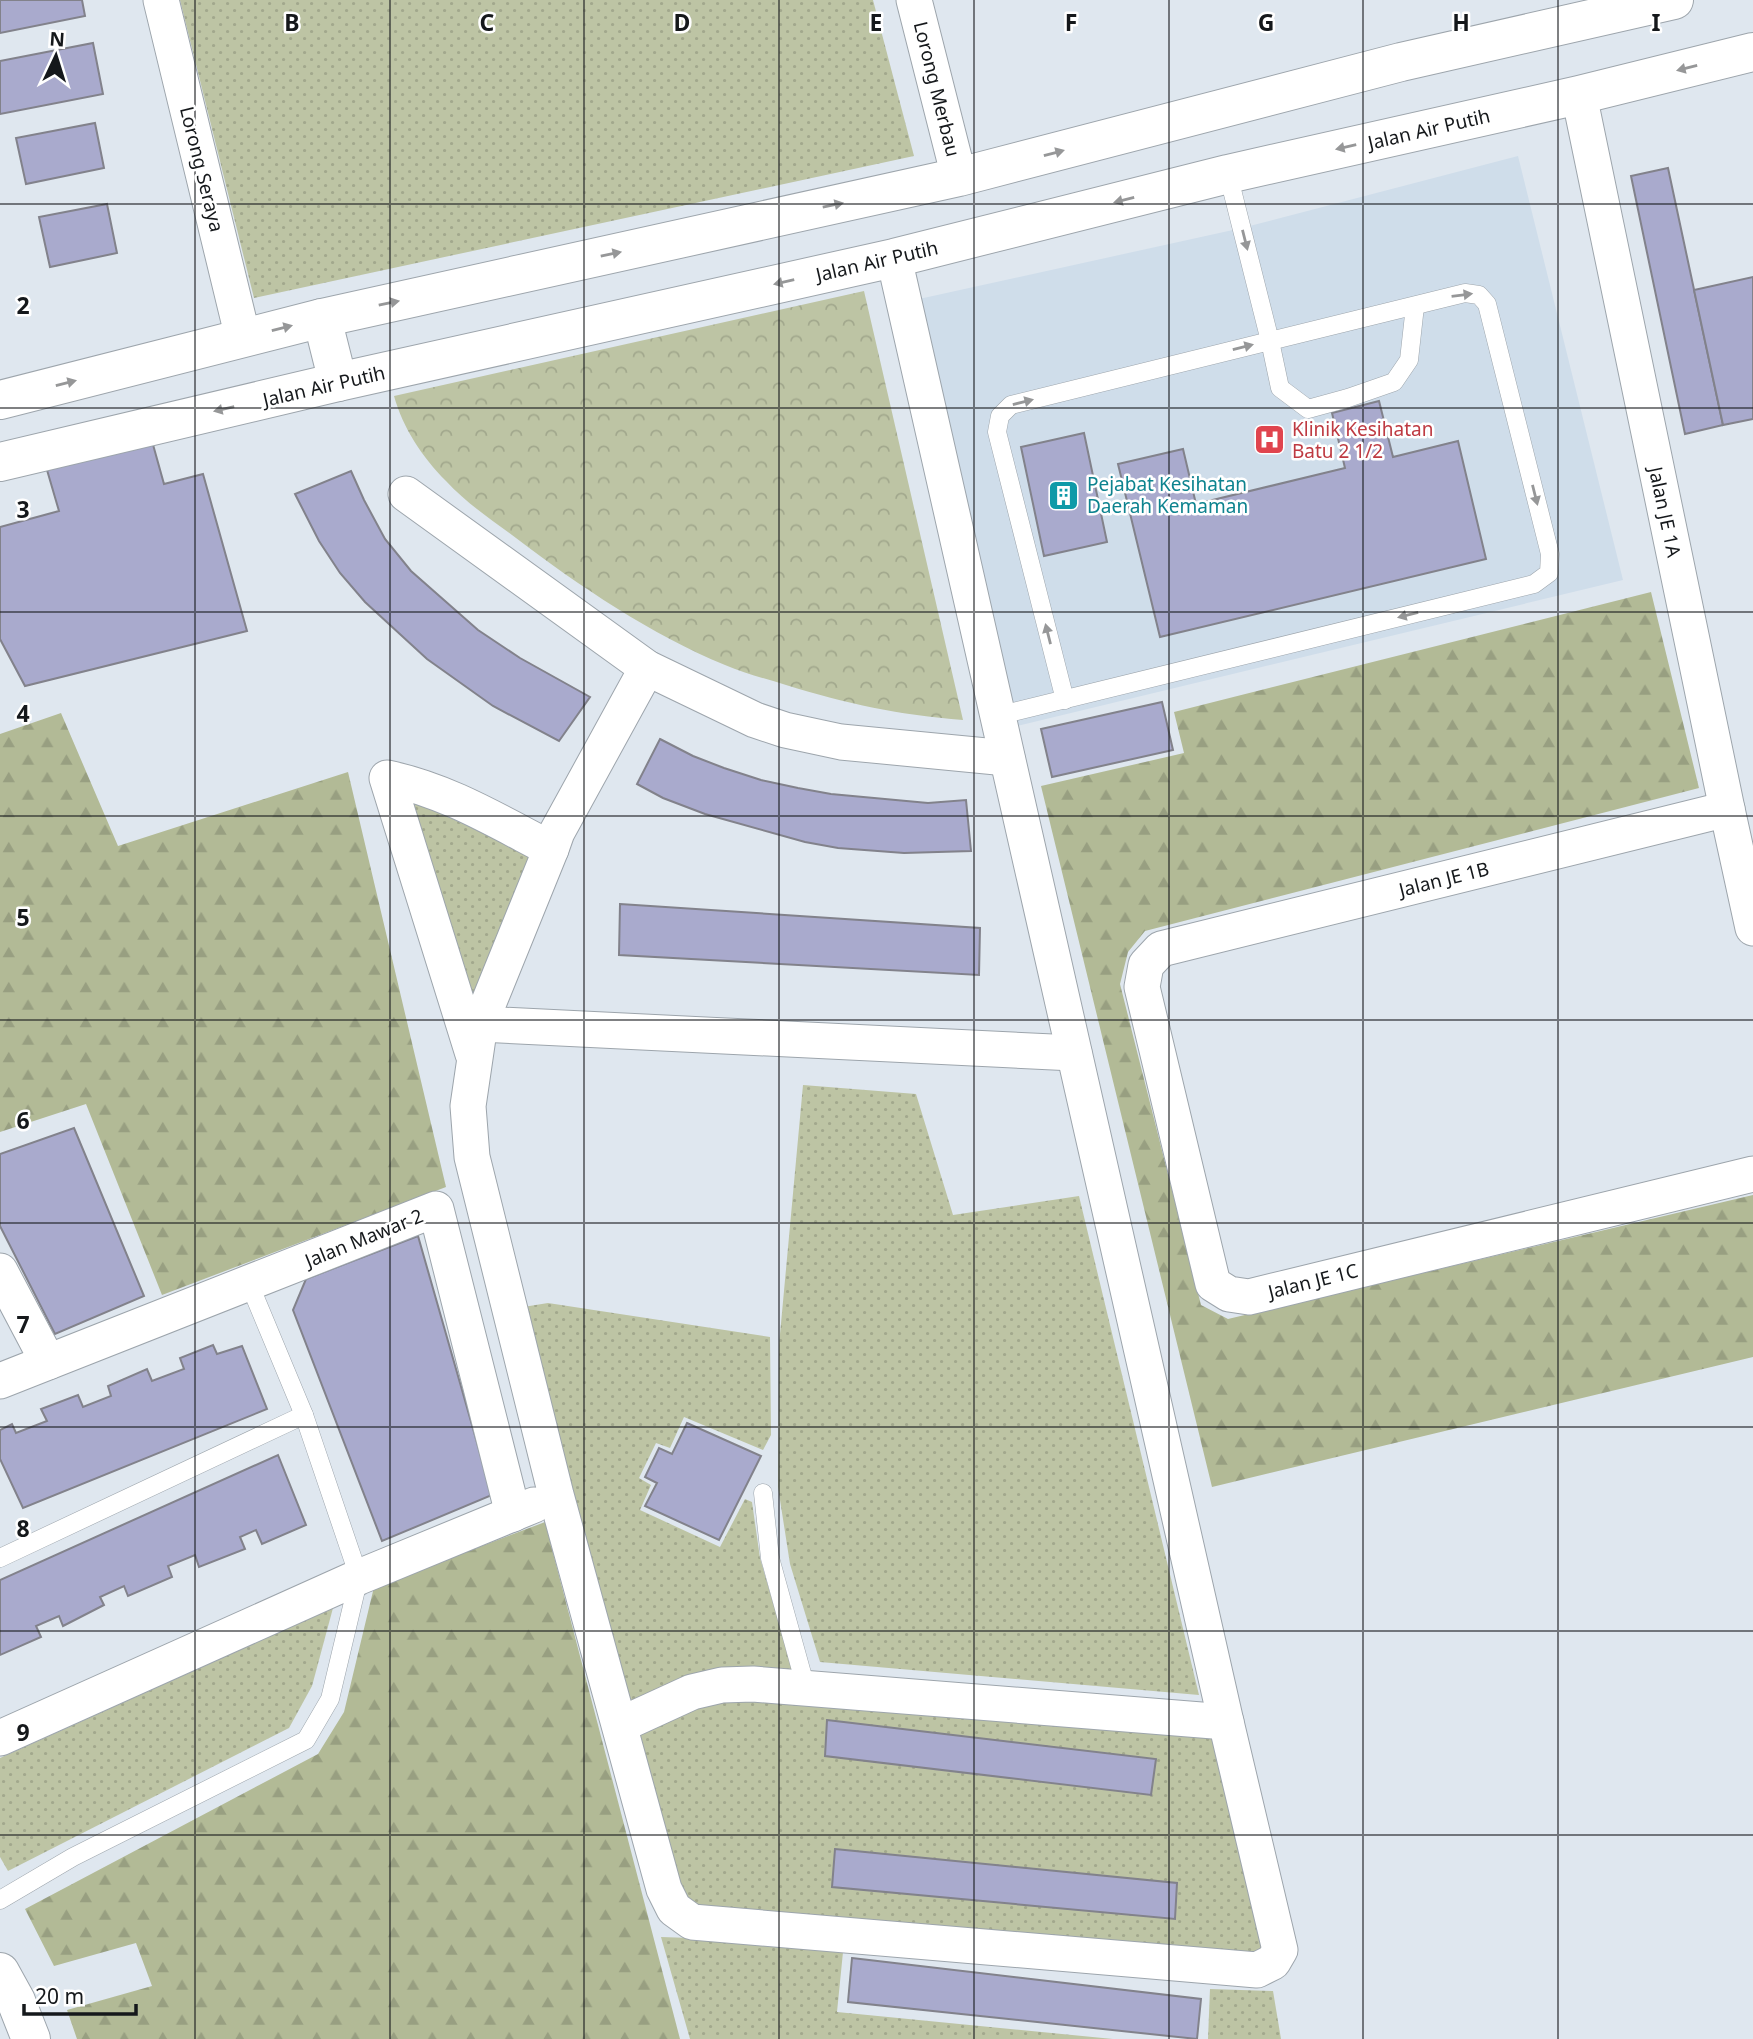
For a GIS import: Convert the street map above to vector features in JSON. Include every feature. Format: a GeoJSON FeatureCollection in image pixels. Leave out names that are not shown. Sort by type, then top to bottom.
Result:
{"type":"FeatureCollection","features":[{"type":"Feature","properties":{"kind":"main road"},"geometry":{"type":"LineString","coordinates":[[0,400],[322,318],[959,177],[1598,9],[1674,0]]}},
{"type":"Feature","properties":{"kind":"main road","name":"Jalan Air Putih"},"geometry":{"type":"LineString","coordinates":[[0,462],[338,382],[894,258],[1228,174],[1579,95],[1753,52]]}},
{"type":"Feature","properties":{"kind":"main road"},"geometry":{"type":"LineString","coordinates":[[322,318],[338,382]]}},
{"type":"Feature","properties":{"kind":"main road"},"geometry":{"type":"LineString","coordinates":[[0,1972],[16,2001],[31,2039]]}},
{"type":"Feature","properties":{"kind":"street","name":"Lorong Seraya"},"geometry":{"type":"LineString","coordinates":[[162,0],[243,338]]}},
{"type":"Feature","properties":{"kind":"street","name":"Lorong Merbau"},"geometry":{"type":"LineString","coordinates":[[914,0],[959,177]]}},
{"type":"Feature","properties":{"kind":"street","name":"Jalan JE 1A"},"geometry":{"type":"LineString","coordinates":[[1579,95],[1753,928]]}},
{"type":"Feature","properties":{"kind":"street"},"geometry":{"type":"LineString","coordinates":[[647,668],[551,849],[480,1024],[468,1106],[472,1157],[556,1496],[664,1889],[674,1909],[692,1922],[1257,1970],[1273,1962],[1280,1950],[894,258]]}},
{"type":"Feature","properties":{"kind":"street"},"geometry":{"type":"LineString","coordinates":[[407,494],[647,668],[755,720],[785,730],[841,742],[1007,758]]}},
{"type":"Feature","properties":{"kind":"street"},"geometry":{"type":"LineString","coordinates":[[475,1060],[387,778],[413,783],[460,801],[551,849]]}},
{"type":"Feature","properties":{"kind":"street","name":"Jalan JE 1B"},"geometry":{"type":"LineString","coordinates":[[1161,949],[1727,809]]}},
{"type":"Feature","properties":{"kind":"street","name":"Jalan JE 1C"},"geometry":{"type":"LineString","coordinates":[[1161,949],[1146,965],[1142,987],[1213,1284],[1229,1294],[1249,1297],[1753,1174]]}},
{"type":"Feature","properties":{"kind":"street"},"geometry":{"type":"LineString","coordinates":[[480,1024],[1074,1053]]}},
{"type":"Feature","properties":{"kind":"street","name":"Jalan Mawar 2"},"geometry":{"type":"LineString","coordinates":[[0,1381],[436,1209],[513,1514]]}},
{"type":"Feature","properties":{"kind":"street"},"geometry":{"type":"LineString","coordinates":[[0,1271],[48,1363]]}},
{"type":"Feature","properties":{"kind":"street"},"geometry":{"type":"LineString","coordinates":[[0,1738],[359,1577],[556,1496]]}},
{"type":"Feature","properties":{"kind":"street"},"geometry":{"type":"LineString","coordinates":[[620,1725],[692,1692],[722,1685],[753,1684],[1226,1722]]}},
{"type":"Feature","properties":{"kind":"lane"},"geometry":{"type":"LineString","coordinates":[[1228,174],[1280,388],[1308,409],[1394,382],[1409,360],[1415,306]]}},
{"type":"Feature","properties":{"kind":"lane"},"geometry":{"type":"LineString","coordinates":[[998,716],[1065,700],[1534,584],[1549,573],[1550,554],[1487,304],[1479,295],[1465,293],[1011,405],[1000,416],[997,432],[1065,700]]}},
{"type":"Feature","properties":{"kind":"lane"},"geometry":{"type":"LineString","coordinates":[[0,1900],[73,1857],[306,1740],[330,1699],[359,1577],[304,1415],[249,1283]]}},
{"type":"Feature","properties":{"kind":"lane"},"geometry":{"type":"LineString","coordinates":[[0,1558],[304,1415]]}},
{"type":"Feature","properties":{"kind":"lane"},"geometry":{"type":"LineString","coordinates":[[763,1493],[770,1558],[806,1688]]}},
{"type":"Feature","properties":{"kind":"shaded area","name":"Klinik Kesihatan Batu 2 1/2"},"geometry":{"type":"Polygon","coordinates":[[[1518,156],[1623,580],[1009,728],[919,299],[1242,228],[1518,156]]]}},
{"type":"Feature","properties":{"kind":"green space"},"geometry":{"type":"Polygon","coordinates":[[[180,0],[873,0],[914,156],[254,298],[180,0]]]}},
{"type":"Feature","properties":{"kind":"green space"},"geometry":{"type":"Polygon","coordinates":[[[864,291],[963,720],[873,708],[763,678],[698,653],[643,624],[565,574],[462,497],[421,452],[408,431],[394,396],[864,291]]]}},
{"type":"Feature","properties":{"kind":"green space"},"geometry":{"type":"Polygon","coordinates":[[[1651,592],[1699,788],[1145,931],[1128,952],[1120,984],[1201,1305],[1228,1319],[1753,1195],[1753,1357],[1212,1487],[1041,786],[1184,753],[1174,712],[1651,592]]]}},
{"type":"Feature","properties":{"kind":"green space"},"geometry":{"type":"Polygon","coordinates":[[[61,713],[118,846],[348,772],[446,1187],[162,1295],[86,1104],[0,1132],[0,734],[61,713]]]}},
{"type":"Feature","properties":{"kind":"green space"},"geometry":{"type":"Polygon","coordinates":[[[406,797],[531,856],[472,1005],[406,797]]]}},
{"type":"Feature","properties":{"kind":"green space"},"geometry":{"type":"Polygon","coordinates":[[[803,1085],[916,1094],[953,1215],[1079,1196],[1199,1695],[820,1662],[790,1564],[778,1487],[779,1345],[803,1085]]]}},
{"type":"Feature","properties":{"kind":"green space"},"geometry":{"type":"Polygon","coordinates":[[[548,1303],[770,1337],[771,1435],[763,1450],[684,1417],[670,1448],[656,1443],[639,1478],[651,1485],[640,1510],[720,1547],[745,1499],[752,1502],[760,1558],[794,1675],[625,1712],[517,1308],[548,1303]]]}},
{"type":"Feature","properties":{"kind":"green space"},"geometry":{"type":"Polygon","coordinates":[[[545,1522],[680,2039],[77,2039],[67,2010],[152,1986],[136,1943],[54,1966],[25,1909],[318,1754],[344,1712],[374,1587],[545,1522]]]}},
{"type":"Feature","properties":{"kind":"green space"},"geometry":{"type":"Polygon","coordinates":[[[333,1608],[312,1686],[289,1728],[8,1871],[0,1857],[0,1758],[333,1608]]]}},
{"type":"Feature","properties":{"kind":"green space"},"geometry":{"type":"Polygon","coordinates":[[[726,1694],[1218,1734],[1270,1945],[1262,1955],[697,1914],[680,1902],[633,1729],[726,1694]]]}},
{"type":"Feature","properties":{"kind":"green space"},"geometry":{"type":"Polygon","coordinates":[[[661,1937],[843,1952],[837,2012],[1113,2039],[690,2039],[661,1937]]]}},
{"type":"Feature","properties":{"kind":"green space"},"geometry":{"type":"Polygon","coordinates":[[[1210,1989],[1273,1991],[1281,2039],[1208,2039],[1210,1989]]]}},
{"type":"Feature","properties":{"kind":"building"},"geometry":{"type":"Polygon","coordinates":[[[0,0],[82,0],[85,16],[0,33],[0,0]]]}},
{"type":"Feature","properties":{"kind":"building"},"geometry":{"type":"Polygon","coordinates":[[[93,43],[103,94],[0,114],[0,61],[93,43]]]}},
{"type":"Feature","properties":{"kind":"building"},"geometry":{"type":"Polygon","coordinates":[[[95,123],[104,168],[26,184],[16,138],[95,123]]]}},
{"type":"Feature","properties":{"kind":"building"},"geometry":{"type":"Polygon","coordinates":[[[1668,168],[1723,425],[1685,434],[1631,176],[1668,168]]]}},
{"type":"Feature","properties":{"kind":"building"},"geometry":{"type":"Polygon","coordinates":[[[107,204],[117,253],[50,267],[39,217],[107,204]]]}},
{"type":"Feature","properties":{"kind":"building"},"geometry":{"type":"Polygon","coordinates":[[[1753,277],[1753,419],[1723,425],[1694,290],[1753,277]]]}},
{"type":"Feature","properties":{"kind":"building"},"geometry":{"type":"Polygon","coordinates":[[[1379,401],[1393,457],[1458,441],[1486,559],[1160,637],[1118,464],[1183,449],[1196,504],[1345,468],[1332,413],[1379,401]]]}},
{"type":"Feature","properties":{"kind":"building","name":"Pejabat Kesihatan Daerah Kemaman"},"geometry":{"type":"Polygon","coordinates":[[[1084,433],[1107,542],[1044,556],[1021,447],[1084,433]]]}},
{"type":"Feature","properties":{"kind":"building"},"geometry":{"type":"Polygon","coordinates":[[[152,441],[164,484],[203,474],[247,631],[25,686],[0,639],[0,527],[59,511],[47,470],[152,441]]]}},
{"type":"Feature","properties":{"kind":"building"},"geometry":{"type":"Polygon","coordinates":[[[351,471],[385,539],[411,571],[478,630],[520,658],[590,697],[559,741],[493,706],[427,659],[365,602],[340,573],[319,541],[295,494],[351,471]]]}},
{"type":"Feature","properties":{"kind":"building"},"geometry":{"type":"Polygon","coordinates":[[[1162,702],[1173,750],[1052,777],[1041,729],[1162,702]]]}},
{"type":"Feature","properties":{"kind":"building"},"geometry":{"type":"Polygon","coordinates":[[[660,739],[724,768],[798,788],[831,794],[928,803],[966,800],[971,851],[904,853],[838,848],[805,842],[705,814],[663,798],[637,784],[660,739]]]}},
{"type":"Feature","properties":{"kind":"building"},"geometry":{"type":"Polygon","coordinates":[[[620,904],[980,928],[979,975],[619,955],[620,904]]]}},
{"type":"Feature","properties":{"kind":"building"},"geometry":{"type":"Polygon","coordinates":[[[74,1128],[144,1296],[55,1334],[0,1226],[0,1154],[74,1128]]]}},
{"type":"Feature","properties":{"kind":"building"},"geometry":{"type":"Polygon","coordinates":[[[418,1236],[492,1495],[382,1541],[293,1310],[306,1279],[418,1236]]]}},
{"type":"Feature","properties":{"kind":"building"},"geometry":{"type":"Polygon","coordinates":[[[213,1345],[217,1354],[242,1346],[267,1409],[23,1508],[0,1459],[0,1430],[12,1424],[16,1433],[47,1421],[41,1409],[78,1395],[83,1407],[111,1396],[108,1386],[147,1369],[152,1381],[184,1369],[180,1358],[213,1345]]]}},
{"type":"Feature","properties":{"kind":"building"},"geometry":{"type":"Polygon","coordinates":[[[687,1423],[761,1456],[719,1540],[645,1506],[657,1483],[645,1477],[659,1448],[672,1454],[687,1423]]]}},
{"type":"Feature","properties":{"kind":"building"},"geometry":{"type":"Polygon","coordinates":[[[278,1455],[306,1525],[262,1544],[256,1530],[240,1537],[245,1549],[199,1567],[195,1555],[168,1566],[172,1577],[128,1596],[124,1586],[100,1597],[104,1605],[63,1626],[59,1616],[36,1626],[41,1637],[0,1655],[0,1580],[278,1455]]]}},
{"type":"Feature","properties":{"kind":"building"},"geometry":{"type":"Polygon","coordinates":[[[827,1720],[1156,1759],[1151,1795],[825,1756],[827,1720]]]}},
{"type":"Feature","properties":{"kind":"building"},"geometry":{"type":"Polygon","coordinates":[[[835,1849],[1177,1883],[1175,1919],[832,1887],[835,1849]]]}},
{"type":"Feature","properties":{"kind":"building"},"geometry":{"type":"Polygon","coordinates":[[[852,1958],[1201,1999],[1197,2039],[848,2002],[852,1958]]]}},
{"type":"Feature","properties":{"kind":"place","name":"Klinik Kesihatan Batu 2 1/2"},"geometry":{"type":"Point","coordinates":[1269,440]}},
{"type":"Feature","properties":{"kind":"place","name":"Pejabat Kesihatan Daerah Kemaman"},"geometry":{"type":"Point","coordinates":[1064,495]}}]}
